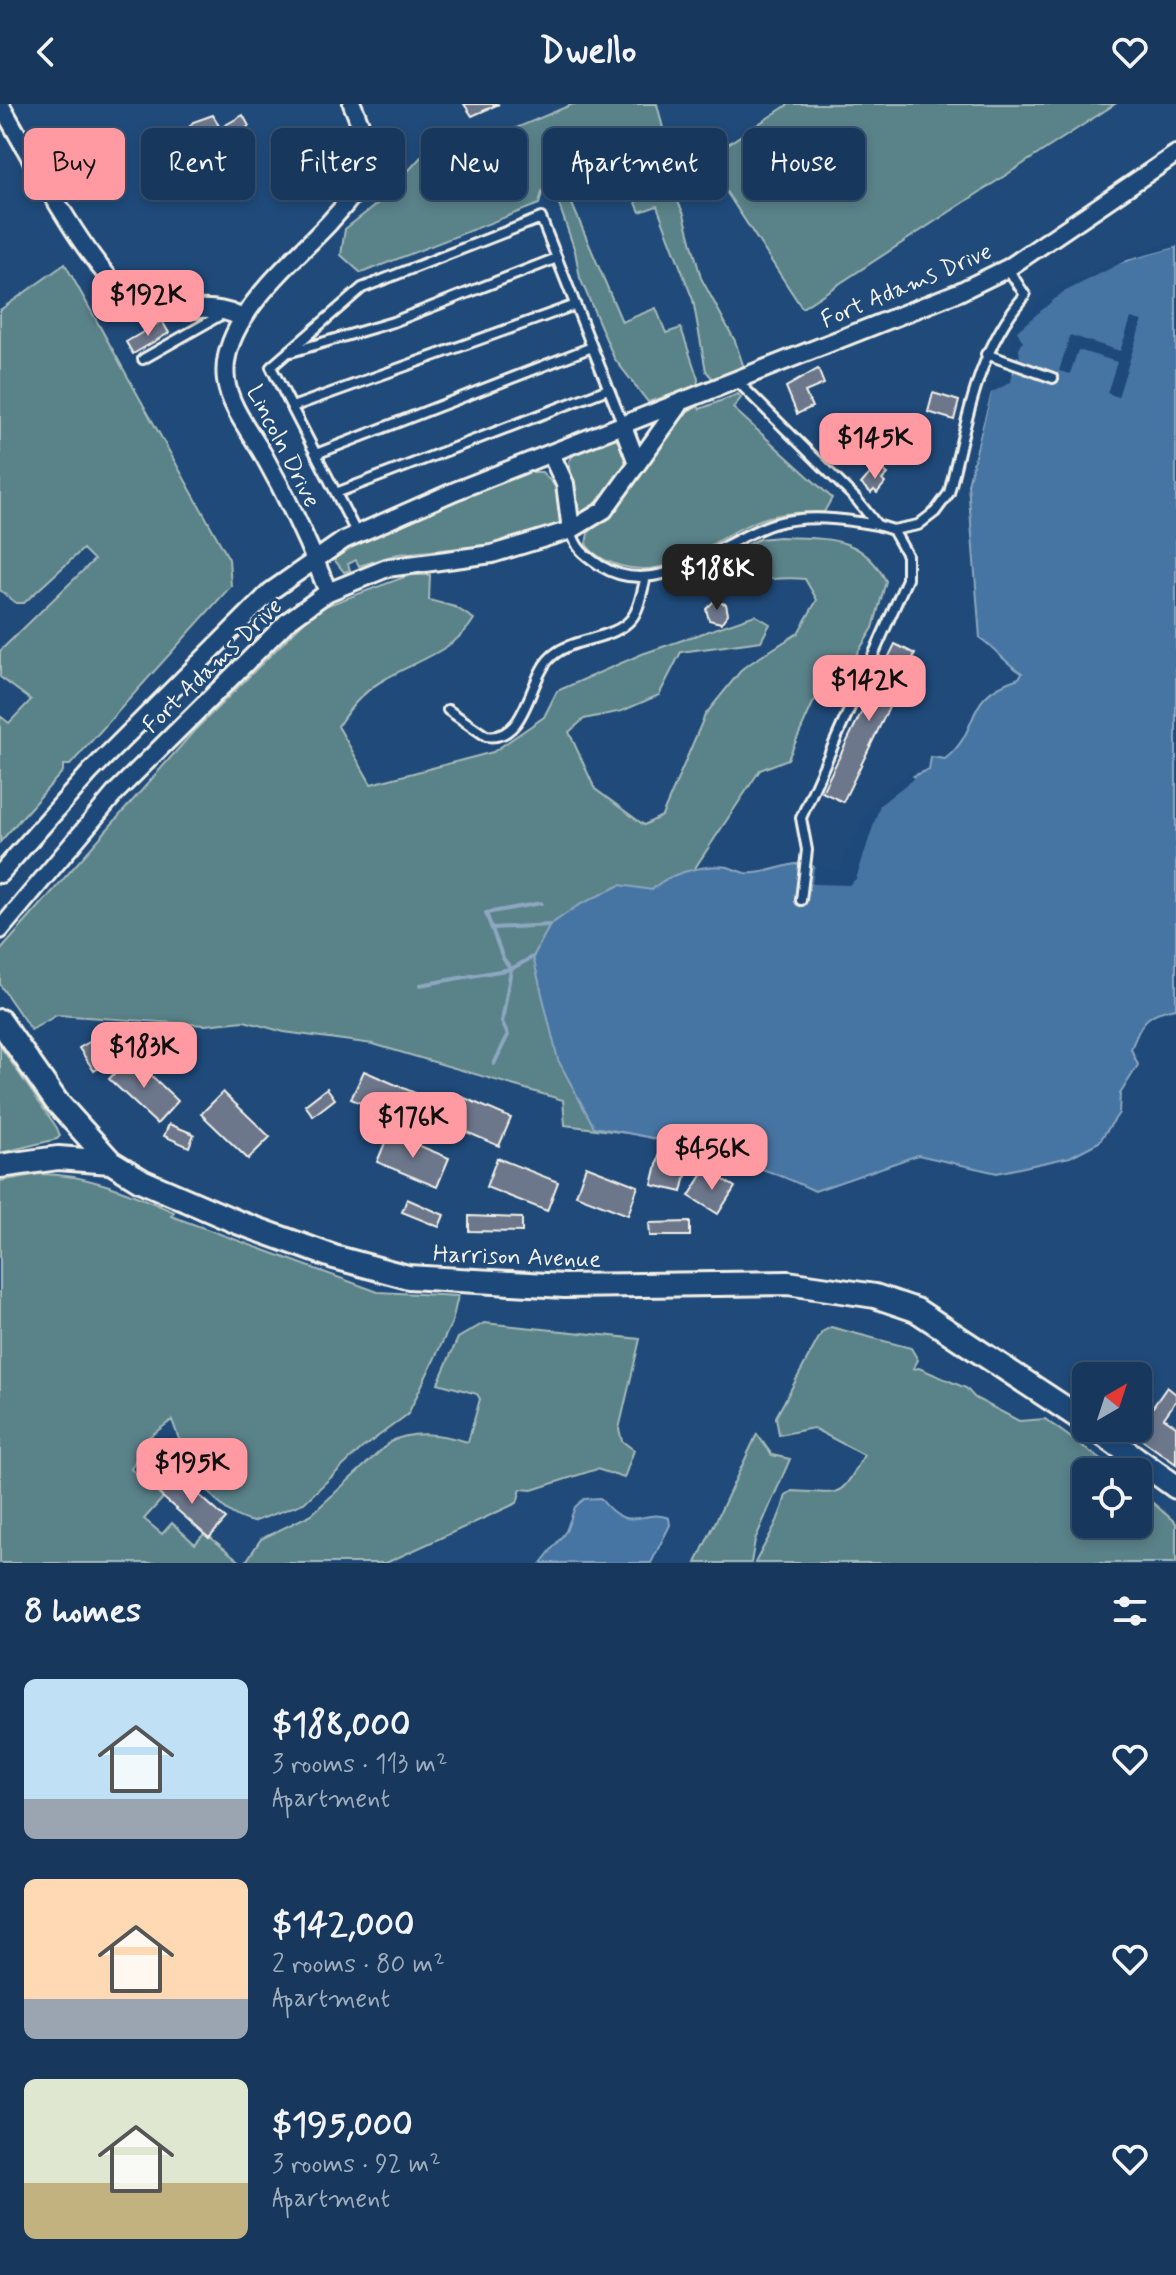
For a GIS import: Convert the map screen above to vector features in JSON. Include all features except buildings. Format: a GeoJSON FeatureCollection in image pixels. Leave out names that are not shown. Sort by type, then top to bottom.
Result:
{"type":"FeatureCollection","features":[{"type":"Feature","properties":{"kind":"main road","name":"Harrison Avenue"},"geometry":{"type":"LineString","coordinates":[[0,1021],[56,1101],[111,1162],[142,1181],[237,1222],[334,1257],[408,1277],[564,1286],[788,1283],[875,1296],[916,1310],[1072,1413]]}},
{"type":"Feature","properties":{"kind":"main road"},"geometry":{"type":"LineString","coordinates":[[0,1166],[58,1158],[111,1162]]}},
{"type":"Feature","properties":{"kind":"main road"},"geometry":{"type":"LineString","coordinates":[[1113,1442],[1176,1487]]}},
{"type":"Feature","properties":{"kind":"street"},"geometry":{"type":"LineString","coordinates":[[0,104],[91,255],[122,294],[155,309],[192,307],[235,314]]}},
{"type":"Feature","properties":{"kind":"street","name":"Lincoln Drive"},"geometry":{"type":"LineString","coordinates":[[328,592],[227,387],[227,353],[235,314],[344,206],[361,181],[366,152],[363,128],[352,104]]}},
{"type":"Feature","properties":{"kind":"street","name":"Fort Adams Drive"},"geometry":{"type":"LineString","coordinates":[[0,874],[90,772],[271,591],[314,560],[357,534],[959,292],[1008,268],[1176,154]]}},
{"type":"Feature","properties":{"kind":"street","name":"Fort Adams Drive"},"geometry":{"type":"LineString","coordinates":[[0,930],[116,792],[288,621],[328,592],[387,568],[492,554],[571,530],[604,510],[680,405]]}},
{"type":"Feature","properties":{"kind":"street"},"geometry":{"type":"LineString","coordinates":[[623,426],[637,463]]}},
{"type":"Feature","properties":{"kind":"street"},"geometry":{"type":"LineString","coordinates":[[551,454],[565,484],[571,530]]}},
{"type":"Feature","properties":{"kind":"lane"},"geometry":{"type":"LineString","coordinates":[[357,534],[271,367],[362,288],[541,218],[623,426]]}},
{"type":"Feature","properties":{"kind":"lane"},"geometry":{"type":"LineString","coordinates":[[287,353],[393,322],[557,258]]}},
{"type":"Feature","properties":{"kind":"lane"},"geometry":{"type":"LineString","coordinates":[[571,530],[575,545],[584,556],[608,570],[646,577],[676,570],[752,533],[787,521],[831,518],[893,530],[918,525],[935,512],[949,493],[986,354],[1008,315],[1025,295],[1008,268]]}},
{"type":"Feature","properties":{"kind":"lane"},"geometry":{"type":"LineString","coordinates":[[292,407],[575,305]]}},
{"type":"Feature","properties":{"kind":"lane"},"geometry":{"type":"LineString","coordinates":[[143,359],[235,314]]}},
{"type":"Feature","properties":{"kind":"lane"},"geometry":{"type":"LineString","coordinates":[[316,454],[592,347]]}},
{"type":"Feature","properties":{"kind":"lane"},"geometry":{"type":"LineString","coordinates":[[986,354],[1053,378]]}},
{"type":"Feature","properties":{"kind":"lane"},"geometry":{"type":"LineString","coordinates":[[738,382],[857,500],[877,525]]}},
{"type":"Feature","properties":{"kind":"lane"},"geometry":{"type":"LineString","coordinates":[[336,493],[608,389]]}},
{"type":"Feature","properties":{"kind":"lane"},"geometry":{"type":"LineString","coordinates":[[801,900],[807,850],[801,818],[907,579],[907,555],[893,530]]}},
{"type":"Feature","properties":{"kind":"lane"},"geometry":{"type":"LineString","coordinates":[[448,710],[486,736],[509,729],[522,713],[549,659],[574,643],[626,624],[633,617],[646,577]]}},
{"type":"Feature","properties":{"kind":"green space"},"geometry":{"type":"Polygon","coordinates":[[[573,104],[657,104],[663,128],[543,128],[543,189],[539,204],[361,273],[341,255],[345,229],[382,200],[405,200],[405,174],[421,157],[421,200],[527,200],[527,128],[516,128],[573,104]]]}},
{"type":"Feature","properties":{"kind":"green space"},"geometry":{"type":"Polygon","coordinates":[[[789,104],[1115,104],[802,308],[727,193],[727,145],[743,134],[743,200],[865,200],[865,128],[752,128],[789,104]]]}},
{"type":"Feature","properties":{"kind":"green space"},"geometry":{"type":"Polygon","coordinates":[[[557,200],[570,200],[622,322],[656,308],[666,333],[681,328],[698,379],[697,387],[648,402],[614,358],[580,278],[575,251],[557,200]]]}},
{"type":"Feature","properties":{"kind":"green space"},"geometry":{"type":"Polygon","coordinates":[[[635,200],[677,200],[684,214],[701,278],[735,341],[744,368],[713,379],[706,371],[693,300],[657,206],[640,212],[635,200]]]}},
{"type":"Feature","properties":{"kind":"green space"},"geometry":{"type":"Polygon","coordinates":[[[65,264],[229,559],[231,586],[70,765],[63,765],[63,771],[0,842],[0,716],[9,723],[31,700],[0,677],[0,651],[94,560],[83,549],[24,603],[16,603],[0,590],[0,310],[65,264]]]}},
{"type":"Feature","properties":{"kind":"green space"},"geometry":{"type":"Polygon","coordinates":[[[738,394],[741,398],[733,408],[832,498],[824,512],[769,517],[697,553],[661,567],[641,569],[621,566],[593,552],[586,544],[588,533],[609,515],[680,416],[697,406],[700,409],[738,394]]]}},
{"type":"Feature","properties":{"kind":"green space"},"geometry":{"type":"Polygon","coordinates":[[[617,437],[627,459],[621,475],[608,492],[579,518],[569,461],[575,453],[617,437]]]}},
{"type":"Feature","properties":{"kind":"green space"},"geometry":{"type":"Polygon","coordinates":[[[528,472],[542,472],[558,489],[562,520],[558,526],[504,544],[398,554],[359,566],[356,560],[348,564],[350,570],[344,572],[333,558],[336,550],[528,472]]]}},
{"type":"Feature","properties":{"kind":"green space"},"geometry":{"type":"Polygon","coordinates":[[[759,539],[827,539],[854,547],[876,566],[886,581],[873,628],[848,668],[837,666],[813,703],[788,759],[760,770],[693,871],[779,1174],[651,1136],[565,1125],[563,1100],[373,1044],[284,1032],[244,1021],[205,1025],[57,1015],[31,1030],[0,985],[0,951],[194,731],[317,609],[410,575],[430,575],[429,600],[455,607],[474,619],[446,647],[372,687],[353,705],[338,726],[371,784],[493,752],[544,717],[557,691],[642,654],[755,615],[770,624],[761,641],[681,652],[659,695],[622,711],[584,719],[569,732],[595,789],[644,825],[662,816],[705,715],[743,668],[798,633],[817,600],[805,579],[746,580],[726,576],[723,557],[759,539]]]}},
{"type":"Feature","properties":{"kind":"green space"},"geometry":{"type":"Polygon","coordinates":[[[0,1046],[57,1128],[60,1136],[57,1139],[0,1153],[0,1046]]]}},
{"type":"Feature","properties":{"kind":"green space"},"geometry":{"type":"Polygon","coordinates":[[[40,1174],[75,1177],[108,1186],[174,1212],[171,1216],[378,1292],[458,1296],[452,1322],[408,1414],[361,1449],[304,1503],[253,1522],[238,1517],[212,1496],[192,1466],[172,1420],[149,1437],[131,1469],[163,1498],[144,1519],[162,1534],[172,1523],[195,1544],[204,1534],[242,1563],[0,1563],[0,1181],[40,1174]]]}},
{"type":"Feature","properties":{"kind":"green space"},"geometry":{"type":"Polygon","coordinates":[[[484,1323],[640,1339],[619,1429],[622,1441],[634,1450],[624,1478],[597,1469],[532,1490],[521,1489],[517,1503],[386,1563],[245,1563],[261,1539],[312,1514],[390,1442],[419,1434],[468,1442],[480,1399],[477,1394],[438,1383],[458,1338],[484,1323]]]}},
{"type":"Feature","properties":{"kind":"green space"},"geometry":{"type":"Polygon","coordinates":[[[831,1327],[911,1348],[918,1360],[913,1369],[919,1368],[966,1388],[975,1398],[1019,1421],[1045,1419],[1072,1439],[1072,1442],[1077,1442],[1099,1458],[1072,1458],[1072,1538],[1152,1538],[1152,1502],[1176,1523],[1176,1563],[755,1563],[777,1522],[786,1495],[792,1491],[837,1491],[849,1480],[864,1455],[813,1428],[779,1435],[776,1417],[822,1332],[831,1327]]]}},
{"type":"Feature","properties":{"kind":"green space"},"geometry":{"type":"Polygon","coordinates":[[[757,1434],[772,1455],[790,1459],[755,1540],[751,1563],[696,1563],[757,1434]]]}},
{"type":"Feature","properties":{"kind":"water"},"geometry":{"type":"Polygon","coordinates":[[[1176,247],[1176,1008],[1151,1016],[1138,1032],[1131,1049],[1138,1065],[1120,1094],[1119,1113],[1099,1142],[1070,1157],[997,1173],[918,1155],[815,1191],[762,1169],[707,1152],[594,1127],[558,1060],[533,957],[550,925],[577,906],[620,885],[652,890],[677,874],[698,868],[719,866],[752,873],[803,864],[832,873],[845,873],[867,825],[885,797],[897,786],[929,770],[931,757],[945,759],[965,736],[988,694],[1019,678],[1022,673],[980,638],[968,484],[992,387],[1013,373],[1018,356],[1014,332],[1028,314],[1065,286],[1131,259],[1176,247]]]}},
{"type":"Feature","properties":{"kind":"water"},"geometry":{"type":"Polygon","coordinates":[[[600,1498],[611,1510],[628,1519],[651,1516],[669,1518],[670,1525],[651,1563],[541,1563],[566,1531],[575,1507],[584,1499],[600,1498]]]}},
{"type":"Feature","properties":{"kind":"pier"},"geometry":{"type":"Polygon","coordinates":[[[1176,243],[1176,247],[1127,260],[1062,293],[1017,331],[1023,342],[1019,349],[1020,358],[1009,351],[1013,341],[1010,331],[1020,316],[1049,291],[1132,254],[1176,243]]]}},
{"type":"Feature","properties":{"kind":"pier"},"geometry":{"type":"Polygon","coordinates":[[[1131,318],[1142,321],[1118,397],[1107,393],[1117,362],[1078,350],[1070,374],[1059,371],[1070,335],[1120,351],[1131,318]]]}},
{"type":"Feature","properties":{"kind":"pier"},"geometry":{"type":"Polygon","coordinates":[[[1009,371],[1013,372],[1011,382],[991,393],[964,492],[988,386],[1009,371]]]}},
{"type":"Feature","properties":{"kind":"pier"},"geometry":{"type":"Polygon","coordinates":[[[911,771],[913,779],[880,805],[856,879],[849,885],[812,884],[815,863],[833,871],[842,869],[847,850],[872,804],[911,771]]]}},
{"type":"Feature","properties":{"kind":"waterway"},"geometry":{"type":"LineString","coordinates":[[494,1064],[508,1035],[502,1022],[511,969],[503,958],[486,913],[541,903]]}},
{"type":"Feature","properties":{"kind":"waterway"},"geometry":{"type":"LineString","coordinates":[[492,928],[550,925]]}},
{"type":"Feature","properties":{"kind":"waterway"},"geometry":{"type":"LineString","coordinates":[[420,985],[511,969],[533,957]]}}]}
